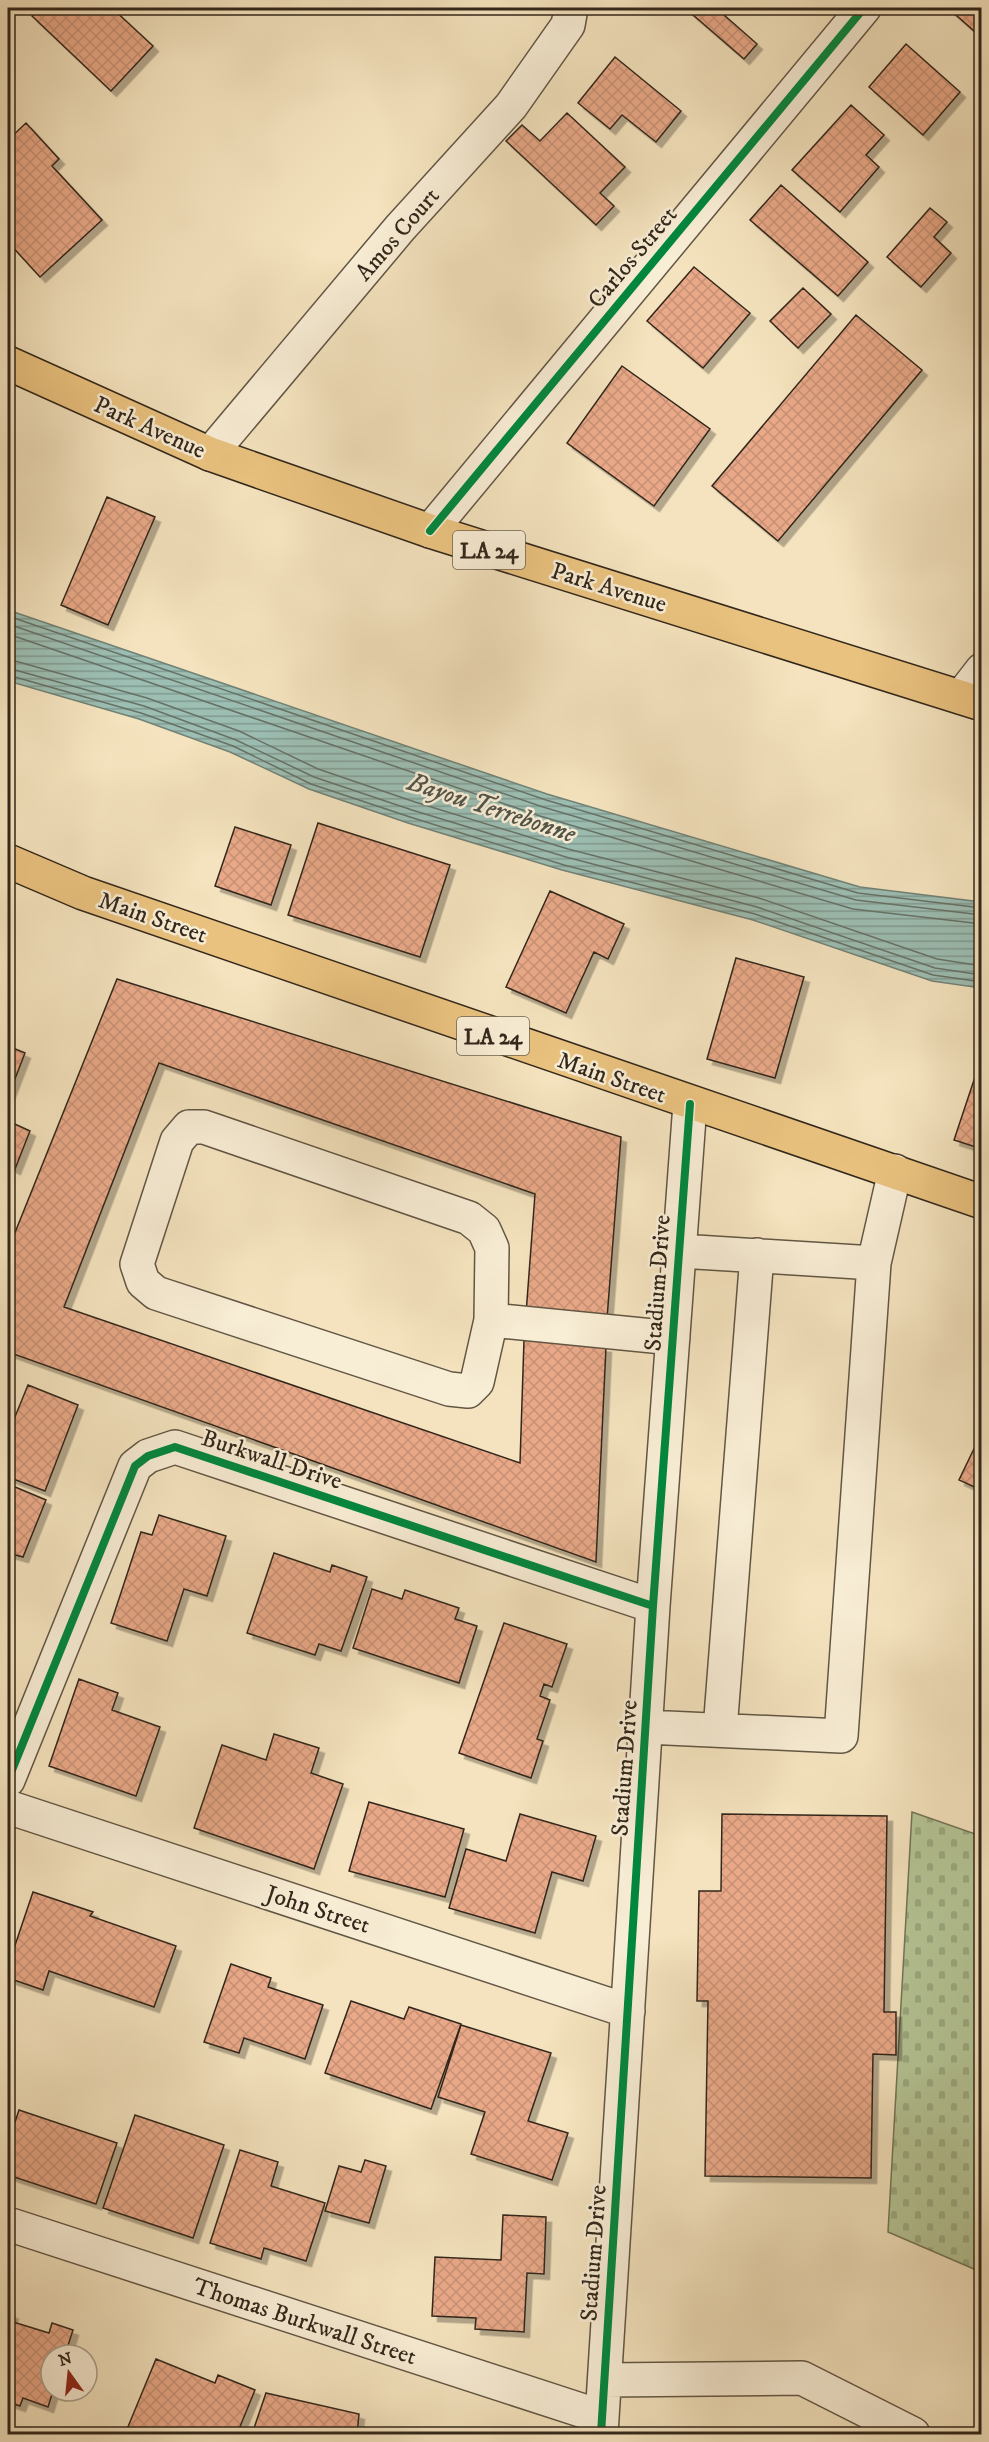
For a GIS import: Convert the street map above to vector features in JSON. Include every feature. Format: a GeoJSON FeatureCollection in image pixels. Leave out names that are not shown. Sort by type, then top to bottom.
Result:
{"type":"FeatureCollection","features":[{"type":"Feature","properties":{"kind":"main road","name":"Park Avenue"},"geometry":{"type":"LineString","coordinates":[[8,363],[210,454],[430,531],[971,701]]}},
{"type":"Feature","properties":{"kind":"main road","name":"Main Street"},"geometry":{"type":"LineString","coordinates":[[8,861],[83,893],[690,1104],[895,1171],[981,1202]]}},
{"type":"Feature","properties":{"kind":"street","name":"Amos Court"},"geometry":{"type":"LineString","coordinates":[[210,454],[400,228],[511,106],[568,26],[571,8]]}},
{"type":"Feature","properties":{"kind":"street","name":"Carlos Street"},"geometry":{"type":"LineString","coordinates":[[430,531],[864,8]]}},
{"type":"Feature","properties":{"kind":"street"},"geometry":{"type":"LineString","coordinates":[[971,701],[981,670]]}},
{"type":"Feature","properties":{"kind":"street","name":"Stadium Drive"},"geometry":{"type":"LineString","coordinates":[[602,2426],[653,1606],[690,1104]]}},
{"type":"Feature","properties":{"kind":"street"},"geometry":{"type":"LineString","coordinates":[[189,1127],[204,1127],[469,1218],[484,1230],[492,1248],[491,1320],[477,1382],[468,1391],[449,1389],[156,1293],[143,1282],[137,1264],[177,1141],[189,1127]]}},
{"type":"Feature","properties":{"kind":"street"},"geometry":{"type":"LineString","coordinates":[[646,1727],[841,1736],[874,1263],[895,1171]]}},
{"type":"Feature","properties":{"kind":"street"},"geometry":{"type":"LineString","coordinates":[[680,1251],[874,1263]]}},
{"type":"Feature","properties":{"kind":"street"},"geometry":{"type":"LineString","coordinates":[[720,1730],[757,1255]]}},
{"type":"Feature","properties":{"kind":"street"},"geometry":{"type":"LineString","coordinates":[[491,1320],[673,1338]]}},
{"type":"Feature","properties":{"kind":"street","name":"Burkwall Drive"},"geometry":{"type":"LineString","coordinates":[[8,1780],[135,1466],[148,1456],[175,1447],[653,1606]]}},
{"type":"Feature","properties":{"kind":"street","name":"John Street"},"geometry":{"type":"LineString","coordinates":[[8,1807],[628,2012]]}},
{"type":"Feature","properties":{"kind":"street","name":"Thomas Burkwall Street"},"geometry":{"type":"LineString","coordinates":[[8,2224],[602,2426]]}},
{"type":"Feature","properties":{"kind":"street"},"geometry":{"type":"LineString","coordinates":[[604,2380],[802,2378],[913,2434]]}},
{"type":"Feature","properties":{"kind":"green space"},"geometry":{"type":"Polygon","coordinates":[[[912,1812],[981,1836],[981,2272],[888,2232],[912,1812]]]}},
{"type":"Feature","properties":{"kind":"water","name":"Bayou Terrebonne"},"geometry":{"type":"Polygon","coordinates":[[[8,610],[547,794],[860,887],[981,902],[981,988],[932,981],[753,920],[562,870],[408,823],[309,789],[230,752],[139,719],[8,681],[8,610]]]}},
{"type":"Feature","properties":{"kind":"building"},"geometry":{"type":"Polygon","coordinates":[[[40,8],[112,8],[153,46],[111,91],[32,16],[40,8]]]}},
{"type":"Feature","properties":{"kind":"building"},"geometry":{"type":"Polygon","coordinates":[[[685,8],[716,8],[757,44],[744,59],[685,8]]]}},
{"type":"Feature","properties":{"kind":"building"},"geometry":{"type":"Polygon","coordinates":[[[948,8],[982,8],[982,38],[948,8]]]}},
{"type":"Feature","properties":{"kind":"building"},"geometry":{"type":"Polygon","coordinates":[[[906,44],[960,92],[923,135],[869,87],[906,44]]]}},
{"type":"Feature","properties":{"kind":"building"},"geometry":{"type":"Polygon","coordinates":[[[615,57],[681,111],[656,142],[622,115],[610,129],[578,103],[615,57]]]}},
{"type":"Feature","properties":{"kind":"building"},"geometry":{"type":"Polygon","coordinates":[[[851,105],[884,135],[866,155],[879,167],[840,212],[792,170],[851,105]]]}},
{"type":"Feature","properties":{"kind":"building"},"geometry":{"type":"Polygon","coordinates":[[[567,113],[625,167],[600,193],[614,206],[596,225],[506,141],[522,125],[540,141],[567,113]]]}},
{"type":"Feature","properties":{"kind":"building"},"geometry":{"type":"Polygon","coordinates":[[[26,123],[59,159],[52,166],[102,220],[40,277],[8,242],[8,140],[26,123]]]}},
{"type":"Feature","properties":{"kind":"building"},"geometry":{"type":"Polygon","coordinates":[[[781,185],[868,262],[838,296],[750,220],[781,185]]]}},
{"type":"Feature","properties":{"kind":"building"},"geometry":{"type":"Polygon","coordinates":[[[930,208],[947,222],[934,237],[951,253],[921,287],[887,257],[930,208]]]}},
{"type":"Feature","properties":{"kind":"building"},"geometry":{"type":"Polygon","coordinates":[[[694,267],[750,313],[703,368],[647,321],[694,267]]]}},
{"type":"Feature","properties":{"kind":"building"},"geometry":{"type":"Polygon","coordinates":[[[803,288],[831,314],[798,348],[770,321],[803,288]]]}},
{"type":"Feature","properties":{"kind":"building"},"geometry":{"type":"Polygon","coordinates":[[[856,315],[922,370],[778,541],[712,486],[856,315]]]}},
{"type":"Feature","properties":{"kind":"building"},"geometry":{"type":"Polygon","coordinates":[[[622,366],[710,429],[654,506],[567,443],[622,366]]]}},
{"type":"Feature","properties":{"kind":"building"},"geometry":{"type":"Polygon","coordinates":[[[107,497],[155,517],[108,625],[61,605],[107,497]]]}},
{"type":"Feature","properties":{"kind":"building"},"geometry":{"type":"Polygon","coordinates":[[[318,823],[450,865],[420,957],[288,915],[318,823]]]}},
{"type":"Feature","properties":{"kind":"building"},"geometry":{"type":"Polygon","coordinates":[[[235,827],[291,845],[271,905],[215,886],[235,827]]]}},
{"type":"Feature","properties":{"kind":"building"},"geometry":{"type":"Polygon","coordinates":[[[550,891],[624,924],[608,959],[594,952],[566,1013],[506,987],[550,891]]]}},
{"type":"Feature","properties":{"kind":"building"},"geometry":{"type":"Polygon","coordinates":[[[736,958],[804,977],[775,1078],[707,1059],[736,958]]]}},
{"type":"Feature","properties":{"kind":"building"},"geometry":{"type":"Polygon","coordinates":[[[117,979],[621,1137],[607,1319],[526,1314],[535,1194],[159,1063],[64,1307],[520,1463],[524,1340],[606,1347],[596,1562],[8,1352],[8,1250],[117,979]]]}},
{"type":"Feature","properties":{"kind":"building"},"geometry":{"type":"Polygon","coordinates":[[[8,1046],[25,1053],[8,1097],[8,1046]]]}},
{"type":"Feature","properties":{"kind":"building"},"geometry":{"type":"Polygon","coordinates":[[[980,1062],[982,1063],[982,1149],[954,1140],[980,1062]]]}},
{"type":"Feature","properties":{"kind":"building"},"geometry":{"type":"Polygon","coordinates":[[[8,1121],[30,1131],[15,1169],[8,1166],[8,1121]]]}},
{"type":"Feature","properties":{"kind":"building"},"geometry":{"type":"Polygon","coordinates":[[[28,1385],[78,1405],[45,1491],[8,1477],[8,1427],[10,1429],[28,1385]]]}},
{"type":"Feature","properties":{"kind":"building"},"geometry":{"type":"Polygon","coordinates":[[[982,1432],[982,1490],[981,1490],[959,1480],[982,1432]]]}},
{"type":"Feature","properties":{"kind":"building"},"geometry":{"type":"Polygon","coordinates":[[[8,1484],[46,1500],[23,1557],[8,1553],[8,1484]]]}},
{"type":"Feature","properties":{"kind":"building"},"geometry":{"type":"Polygon","coordinates":[[[159,1515],[226,1536],[207,1596],[184,1589],[167,1641],[111,1623],[141,1532],[152,1535],[159,1515]]]}},
{"type":"Feature","properties":{"kind":"building"},"geometry":{"type":"Polygon","coordinates":[[[274,1553],[330,1572],[332,1565],[367,1577],[341,1651],[319,1644],[315,1655],[247,1633],[274,1553]]]}},
{"type":"Feature","properties":{"kind":"building"},"geometry":{"type":"Polygon","coordinates":[[[372,1589],[402,1599],[405,1590],[459,1608],[455,1619],[477,1626],[459,1683],[353,1648],[372,1589]]]}},
{"type":"Feature","properties":{"kind":"building"},"geometry":{"type":"Polygon","coordinates":[[[504,1623],[567,1644],[552,1687],[544,1684],[540,1696],[550,1700],[537,1739],[543,1741],[531,1778],[459,1753],[504,1623]]]}},
{"type":"Feature","properties":{"kind":"building"},"geometry":{"type":"Polygon","coordinates":[[[79,1679],[118,1693],[112,1710],[160,1727],[136,1796],[49,1766],[79,1679]]]}},
{"type":"Feature","properties":{"kind":"building"},"geometry":{"type":"Polygon","coordinates":[[[274,1734],[319,1748],[311,1773],[343,1784],[314,1869],[194,1828],[222,1745],[266,1760],[274,1734]]]}},
{"type":"Feature","properties":{"kind":"building"},"geometry":{"type":"Polygon","coordinates":[[[369,1802],[464,1829],[445,1897],[349,1871],[369,1802]]]}},
{"type":"Feature","properties":{"kind":"building"},"geometry":{"type":"Polygon","coordinates":[[[520,1814],[596,1836],[583,1881],[552,1872],[535,1933],[449,1908],[466,1849],[506,1861],[520,1814]]]}},
{"type":"Feature","properties":{"kind":"building"},"geometry":{"type":"Polygon","coordinates":[[[722,1814],[887,1816],[884,2012],[896,2012],[896,2055],[873,2054],[871,2178],[705,2176],[708,2001],[697,2001],[699,1891],[721,1891],[722,1814]]]}},
{"type":"Feature","properties":{"kind":"building"},"geometry":{"type":"Polygon","coordinates":[[[33,1892],[93,1912],[90,1916],[176,1946],[154,2007],[49,1971],[43,1990],[8,1978],[8,1966],[33,1892]]]}},
{"type":"Feature","properties":{"kind":"building"},"geometry":{"type":"Polygon","coordinates":[[[231,1964],[271,1978],[268,1987],[323,2005],[305,2059],[244,2038],[239,2053],[204,2042],[231,1964]]]}},
{"type":"Feature","properties":{"kind":"building"},"geometry":{"type":"Polygon","coordinates":[[[351,2001],[404,2019],[409,2007],[461,2024],[431,2109],[325,2073],[351,2001]]]}},
{"type":"Feature","properties":{"kind":"building"},"geometry":{"type":"Polygon","coordinates":[[[461,2025],[551,2053],[528,2121],[568,2133],[552,2180],[471,2154],[485,2112],[438,2097],[461,2025]]]}},
{"type":"Feature","properties":{"kind":"building"},"geometry":{"type":"Polygon","coordinates":[[[19,2110],[117,2143],[96,2204],[8,2175],[8,2143],[19,2110]]]}},
{"type":"Feature","properties":{"kind":"building"},"geometry":{"type":"Polygon","coordinates":[[[135,2115],[224,2145],[193,2238],[103,2208],[135,2115]]]}},
{"type":"Feature","properties":{"kind":"building"},"geometry":{"type":"Polygon","coordinates":[[[240,2150],[278,2162],[271,2186],[325,2203],[306,2261],[264,2248],[261,2259],[210,2243],[240,2150]]]}},
{"type":"Feature","properties":{"kind":"building"},"geometry":{"type":"Polygon","coordinates":[[[365,2160],[386,2166],[369,2223],[325,2211],[339,2166],[361,2172],[365,2160]]]}},
{"type":"Feature","properties":{"kind":"building"},"geometry":{"type":"Polygon","coordinates":[[[503,2215],[546,2217],[544,2274],[527,2273],[524,2332],[475,2329],[476,2318],[432,2316],[435,2257],[501,2260],[503,2215]]]}},
{"type":"Feature","properties":{"kind":"building"},"geometry":{"type":"Polygon","coordinates":[[[8,2312],[13,2314],[10,2321],[49,2333],[52,2323],[73,2330],[69,2343],[39,2343],[39,2403],[49,2403],[48,2407],[23,2398],[20,2406],[8,2402],[8,2312]]]}},
{"type":"Feature","properties":{"kind":"building"},"geometry":{"type":"Polygon","coordinates":[[[156,2359],[215,2383],[218,2375],[255,2390],[237,2434],[125,2434],[156,2359]]]}},
{"type":"Feature","properties":{"kind":"building"},"geometry":{"type":"Polygon","coordinates":[[[266,2393],[359,2414],[357,2434],[252,2434],[266,2393]]]}},
{"type":"Feature","properties":{"kind":"cycle path"},"geometry":{"type":"LineString","coordinates":[[430,531],[864,8]]}},
{"type":"Feature","properties":{"kind":"cycle path"},"geometry":{"type":"LineString","coordinates":[[601,2434],[653,1606],[690,1104]]}},
{"type":"Feature","properties":{"kind":"cycle path"},"geometry":{"type":"LineString","coordinates":[[8,1780],[135,1466],[148,1456],[175,1447],[653,1606]]}}]}
